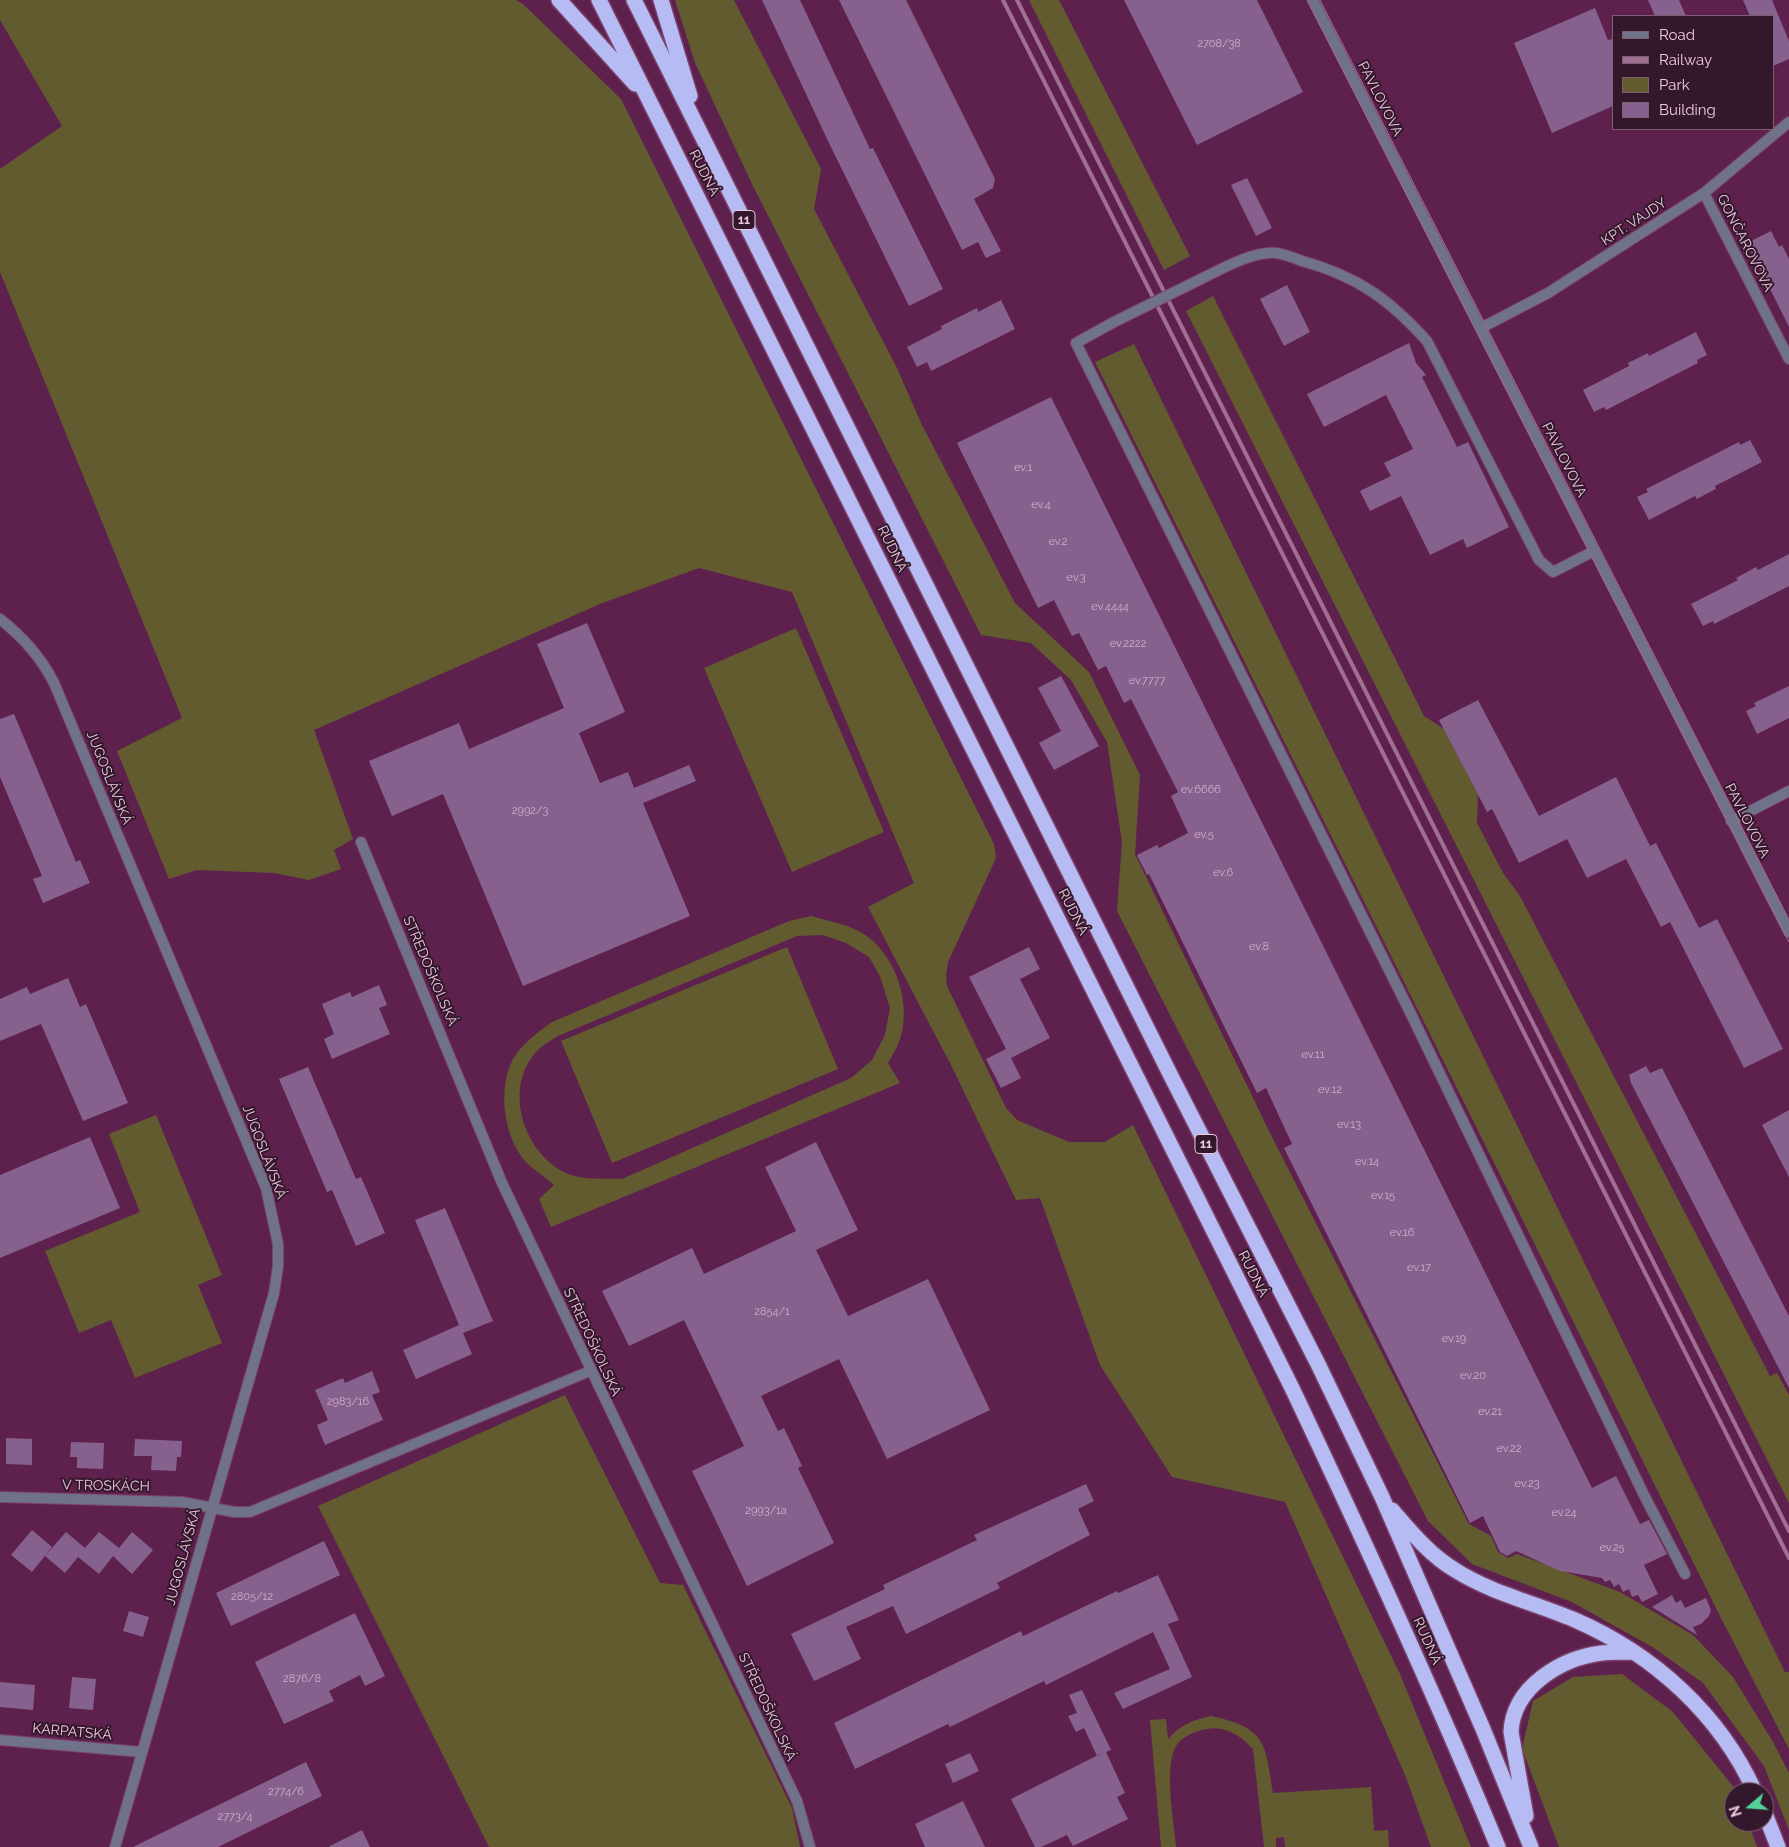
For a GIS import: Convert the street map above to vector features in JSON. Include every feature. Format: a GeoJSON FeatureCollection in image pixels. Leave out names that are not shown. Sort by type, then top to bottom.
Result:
{"type":"FeatureCollection","features":[{"type":"Feature","properties":{"kind":"highway"},"geometry":{"type":"LineString","coordinates":[[559,0],[581,21],[651,102]]}},
{"type":"Feature","properties":{"kind":"highway","name":"RUDNÁ"},"geometry":{"type":"LineString","coordinates":[[599,0],[1292,1388],[1375,1564],[1454,1740],[1498,1847]]}},
{"type":"Feature","properties":{"kind":"highway","name":"RUDNÁ"},"geometry":{"type":"LineString","coordinates":[[634,0],[1153,1039],[1318,1364],[1382,1497],[1483,1728],[1531,1847]]}},
{"type":"Feature","properties":{"kind":"highway"},"geometry":{"type":"LineString","coordinates":[[661,0],[702,136]]}},
{"type":"Feature","properties":{"kind":"highway"},"geometry":{"type":"LineString","coordinates":[[1382,1497],[1422,1543],[1456,1571],[1483,1584],[1576,1620],[1633,1652],[1662,1671],[1690,1698],[1722,1737],[1749,1782]]}},
{"type":"Feature","properties":{"kind":"highway"},"geometry":{"type":"LineString","coordinates":[[1531,1847],[1512,1744],[1512,1719],[1518,1703],[1537,1682],[1573,1660],[1602,1653],[1633,1652]]}},
{"type":"Feature","properties":{"kind":"highway"},"geometry":{"type":"LineString","coordinates":[[1772,1832],[1778,1847]]}},
{"type":"Feature","properties":{"kind":"street","name":"PAVLOVOVA"},"geometry":{"type":"LineString","coordinates":[[1314,0],[1789,932]]}},
{"type":"Feature","properties":{"kind":"street","name":"KPT. VAJDY"},"geometry":{"type":"LineString","coordinates":[[1481,328],[1548,292],[1704,193],[1789,122]]}},
{"type":"Feature","properties":{"kind":"street","name":"GONČAROVOVA"},"geometry":{"type":"LineString","coordinates":[[1704,193],[1789,360]]}},
{"type":"Feature","properties":{"kind":"street"},"geometry":{"type":"LineString","coordinates":[[1594,551],[1553,572],[1539,560],[1427,341],[1400,311],[1362,284],[1319,266],[1275,253],[1231,264],[1076,342],[1409,1010],[1641,1489],[1685,1574]]}},
{"type":"Feature","properties":{"kind":"street","name":"JUGOSLÁVSKÁ"},"geometry":{"type":"LineString","coordinates":[[0,620],[28,643],[48,670],[54,683],[266,1188],[275,1222],[279,1255],[274,1293],[211,1506],[115,1847]]}},
{"type":"Feature","properties":{"kind":"street"},"geometry":{"type":"LineString","coordinates":[[1731,821],[1789,791]]}},
{"type":"Feature","properties":{"kind":"street","name":"STŘEDOŠKOLSKÁ"},"geometry":{"type":"LineString","coordinates":[[361,842],[502,1183],[590,1371],[797,1801],[810,1847]]}},
{"type":"Feature","properties":{"kind":"street","name":"V TROSKÁCH"},"geometry":{"type":"LineString","coordinates":[[0,1497],[182,1502],[211,1506],[239,1513],[256,1510],[590,1371]]}},
{"type":"Feature","properties":{"kind":"street","name":"KARPATSKÁ"},"geometry":{"type":"LineString","coordinates":[[0,1740],[142,1752]]}},
{"type":"Feature","properties":{"kind":"green space"},"geometry":{"type":"Polygon","coordinates":[[[0,0],[516,0],[523,4],[621,99],[994,844],[996,858],[948,962],[946,975],[947,986],[1006,1108],[1017,1120],[1069,1142],[1105,1142],[1133,1125],[1400,1674],[1471,1847],[1431,1847],[1405,1775],[1285,1502],[1172,1477],[1100,1365],[1040,1198],[1016,1200],[952,1067],[868,907],[914,883],[792,592],[699,568],[600,604],[314,730],[353,839],[334,850],[341,869],[309,880],[274,873],[197,870],[169,879],[117,751],[182,718],[0,272],[0,169],[62,126],[0,20],[0,0]]]}},
{"type":"Feature","properties":{"kind":"green space"},"geometry":{"type":"Polygon","coordinates":[[[675,0],[734,0],[821,169],[814,209],[896,366],[922,425],[1015,603],[1089,672],[1140,775],[1135,854],[1270,1133],[1469,1524],[1491,1536],[1498,1552],[1508,1558],[1517,1554],[1620,1592],[1693,1635],[1733,1677],[1773,1742],[1789,1773],[1789,1830],[1774,1792],[1774,1782],[1770,1782],[1764,1766],[1703,1683],[1654,1648],[1572,1602],[1472,1564],[1428,1521],[1117,911],[1122,842],[1107,742],[1071,680],[1031,643],[981,635],[754,188],[695,63],[675,0]]]}},
{"type":"Feature","properties":{"kind":"green space"},"geometry":{"type":"Polygon","coordinates":[[[1029,0],[1059,0],[1190,256],[1164,270],[1029,0]]]}},
{"type":"Feature","properties":{"kind":"green space"},"geometry":{"type":"Polygon","coordinates":[[[1213,296],[1424,716],[1444,729],[1478,795],[1477,823],[1503,873],[1520,896],[1770,1376],[1777,1373],[1789,1395],[1789,1503],[1186,311],[1213,296]]]}},
{"type":"Feature","properties":{"kind":"green space"},"geometry":{"type":"Polygon","coordinates":[[[1134,344],[1785,1672],[1789,1672],[1789,1749],[1722,1620],[1095,362],[1134,344]]]}},
{"type":"Feature","properties":{"kind":"green space"},"geometry":{"type":"Polygon","coordinates":[[[796,628],[884,832],[792,872],[704,668],[796,628]]]}},
{"type":"Feature","properties":{"kind":"green space"},"geometry":{"type":"Polygon","coordinates":[[[811,916],[844,925],[862,933],[884,953],[898,982],[904,1013],[903,1028],[899,1042],[888,1063],[900,1083],[551,1227],[539,1199],[554,1185],[530,1166],[519,1153],[513,1142],[506,1117],[504,1090],[506,1078],[517,1053],[528,1041],[552,1022],[789,921],[811,916]],[[823,935],[797,936],[558,1036],[539,1049],[528,1063],[522,1080],[520,1097],[522,1114],[527,1132],[536,1147],[548,1161],[569,1174],[591,1178],[622,1179],[851,1078],[872,1060],[885,1035],[890,1008],[880,976],[869,957],[846,943],[823,935]]]}},
{"type":"Feature","properties":{"kind":"green space"},"geometry":{"type":"Polygon","coordinates":[[[787,947],[838,1069],[612,1163],[561,1041],[787,947]]]}},
{"type":"Feature","properties":{"kind":"green space"},"geometry":{"type":"Polygon","coordinates":[[[156,1115],[222,1275],[198,1285],[222,1343],[135,1378],[111,1320],[79,1333],[45,1251],[140,1212],[109,1134],[156,1115]]]}},
{"type":"Feature","properties":{"kind":"green space"},"geometry":{"type":"Polygon","coordinates":[[[565,1395],[660,1583],[683,1585],[792,1808],[800,1847],[489,1847],[318,1506],[565,1395]]]}},
{"type":"Feature","properties":{"kind":"green space"},"geometry":{"type":"Polygon","coordinates":[[[1622,1674],[1673,1712],[1730,1782],[1724,1782],[1724,1832],[1752,1832],[1757,1847],[1559,1847],[1522,1749],[1533,1701],[1573,1677],[1622,1674]]]}},
{"type":"Feature","properties":{"kind":"green space"},"geometry":{"type":"Polygon","coordinates":[[[1211,1716],[1243,1726],[1253,1732],[1260,1740],[1268,1762],[1273,1793],[1371,1787],[1374,1831],[1388,1830],[1389,1847],[1285,1847],[1284,1837],[1276,1838],[1276,1847],[1264,1847],[1253,1749],[1232,1733],[1214,1728],[1188,1735],[1175,1748],[1170,1770],[1170,1783],[1176,1847],[1161,1847],[1150,1720],[1166,1719],[1168,1739],[1187,1724],[1211,1716]]]}},
{"type":"Feature","properties":{"kind":"building"},"geometry":{"type":"Polygon","coordinates":[[[762,0],[800,0],[870,149],[873,148],[943,289],[909,306],[828,141],[762,0]]]}},
{"type":"Feature","properties":{"kind":"building"},"geometry":{"type":"Polygon","coordinates":[[[839,0],[906,0],[995,179],[993,188],[974,199],[1001,251],[986,258],[978,242],[962,250],[839,0]]]}},
{"type":"Feature","properties":{"kind":"building"},"geometry":{"type":"Polygon","coordinates":[[[1124,0],[1257,0],[1303,92],[1197,145],[1124,0]]]}},
{"type":"Feature","properties":{"kind":"building"},"geometry":{"type":"Polygon","coordinates":[[[1648,0],[1679,0],[1686,15],[1655,15],[1648,0]]]}},
{"type":"Feature","properties":{"kind":"building"},"geometry":{"type":"Polygon","coordinates":[[[1743,0],[1772,0],[1789,41],[1789,59],[1774,66],[1774,15],[1750,15],[1743,0]]]}},
{"type":"Feature","properties":{"kind":"building"},"geometry":{"type":"Polygon","coordinates":[[[1595,8],[1608,40],[1612,39],[1612,106],[1552,133],[1514,43],[1595,8]]]}},
{"type":"Feature","properties":{"kind":"building"},"geometry":{"type":"Polygon","coordinates":[[[1247,178],[1272,228],[1256,236],[1231,185],[1247,178]]]}},
{"type":"Feature","properties":{"kind":"building"},"geometry":{"type":"Polygon","coordinates":[[[1771,231],[1779,247],[1782,245],[1789,259],[1789,327],[1747,243],[1771,231]]]}},
{"type":"Feature","properties":{"kind":"building"},"geometry":{"type":"Polygon","coordinates":[[[1287,285],[1310,332],[1284,346],[1260,299],[1287,285]]]}},
{"type":"Feature","properties":{"kind":"building"},"geometry":{"type":"Polygon","coordinates":[[[1001,300],[1015,329],[931,371],[927,362],[917,367],[907,347],[942,329],[941,326],[977,308],[978,312],[1001,300]]]}},
{"type":"Feature","properties":{"kind":"building"},"geometry":{"type":"Polygon","coordinates":[[[1696,332],[1707,355],[1697,360],[1698,363],[1606,410],[1604,407],[1594,412],[1583,390],[1629,366],[1628,363],[1648,353],[1649,356],[1696,332]]]}},
{"type":"Feature","properties":{"kind":"building"},"geometry":{"type":"Polygon","coordinates":[[[1409,343],[1416,363],[1426,375],[1422,377],[1457,447],[1468,442],[1509,527],[1467,548],[1463,539],[1430,555],[1401,496],[1370,511],[1360,491],[1391,476],[1384,463],[1413,449],[1386,395],[1324,427],[1307,394],[1409,343]]]}},
{"type":"Feature","properties":{"kind":"building"},"geometry":{"type":"Polygon","coordinates":[[[1051,397],[1592,1488],[1616,1476],[1640,1524],[1649,1520],[1667,1554],[1644,1565],[1658,1594],[1642,1602],[1638,1595],[1632,1597],[1629,1589],[1623,1592],[1619,1584],[1614,1587],[1610,1580],[1605,1582],[1602,1578],[1560,1571],[1516,1551],[1507,1556],[1500,1552],[1483,1516],[1470,1523],[1284,1148],[1292,1144],[1266,1088],[1257,1093],[1149,874],[1147,875],[1137,855],[1157,845],[1159,848],[1188,833],[1171,796],[1178,792],[1131,699],[1124,703],[1106,666],[1098,670],[1079,633],[1072,636],[1054,600],[1038,608],[957,443],[1051,397]]]}},
{"type":"Feature","properties":{"kind":"building"},"geometry":{"type":"Polygon","coordinates":[[[1750,440],[1762,462],[1715,486],[1716,489],[1697,499],[1695,496],[1649,520],[1637,497],[1648,492],[1646,489],[1739,442],[1740,445],[1750,440]]]}},
{"type":"Feature","properties":{"kind":"building"},"geometry":{"type":"Polygon","coordinates":[[[1789,554],[1789,586],[1714,624],[1713,621],[1703,626],[1691,604],[1738,580],[1736,578],[1756,567],[1758,570],[1789,554]]]}},
{"type":"Feature","properties":{"kind":"building"},"geometry":{"type":"Polygon","coordinates":[[[587,623],[625,712],[579,733],[600,783],[628,772],[634,788],[689,765],[696,781],[643,803],[690,916],[523,986],[443,794],[392,816],[369,761],[459,723],[469,749],[564,708],[537,644],[587,623]]]}},
{"type":"Feature","properties":{"kind":"building"},"geometry":{"type":"Polygon","coordinates":[[[1061,676],[1099,746],[1054,770],[1039,743],[1061,731],[1038,688],[1061,676]]]}},
{"type":"Feature","properties":{"kind":"building"},"geometry":{"type":"Polygon","coordinates":[[[1789,686],[1789,718],[1757,734],[1746,711],[1756,706],[1754,703],[1789,686]]]}},
{"type":"Feature","properties":{"kind":"building"},"geometry":{"type":"Polygon","coordinates":[[[1478,700],[1539,816],[1616,777],[1650,846],[1656,843],[1699,928],[1717,919],[1783,1049],[1744,1068],[1670,922],[1661,927],[1626,859],[1587,878],[1567,839],[1519,863],[1492,809],[1487,812],[1439,720],[1478,700]]]}},
{"type":"Feature","properties":{"kind":"building"},"geometry":{"type":"Polygon","coordinates":[[[14,714],[76,862],[80,860],[90,883],[43,903],[33,879],[42,876],[0,777],[0,719],[14,714]]]}},
{"type":"Feature","properties":{"kind":"building"},"geometry":{"type":"Polygon","coordinates":[[[1029,947],[1040,969],[1020,979],[1050,1038],[1011,1058],[1021,1078],[1001,1088],[986,1059],[1006,1049],[969,977],[1029,947]]]}},
{"type":"Feature","properties":{"kind":"building"},"geometry":{"type":"Polygon","coordinates":[[[68,978],[80,1007],[86,1004],[128,1103],[83,1121],[41,1024],[0,1041],[0,999],[27,987],[30,994],[68,978]]]}},
{"type":"Feature","properties":{"kind":"building"},"geometry":{"type":"Polygon","coordinates":[[[379,985],[387,1005],[379,1008],[390,1034],[332,1059],[324,1039],[334,1034],[322,1004],[350,992],[352,997],[379,985]]]}},
{"type":"Feature","properties":{"kind":"building"},"geometry":{"type":"Polygon","coordinates":[[[1646,1066],[1650,1073],[1662,1068],[1789,1316],[1789,1388],[1631,1083],[1629,1075],[1646,1066]]]}},
{"type":"Feature","properties":{"kind":"building"},"geometry":{"type":"Polygon","coordinates":[[[308,1067],[356,1179],[361,1177],[385,1233],[356,1246],[332,1190],[327,1192],[279,1079],[308,1067]]]}},
{"type":"Feature","properties":{"kind":"building"},"geometry":{"type":"Polygon","coordinates":[[[1789,1110],[1789,1177],[1762,1125],[1789,1110]]]}},
{"type":"Feature","properties":{"kind":"building"},"geometry":{"type":"Polygon","coordinates":[[[90,1137],[120,1208],[0,1258],[0,1175],[90,1137]]]}},
{"type":"Feature","properties":{"kind":"building"},"geometry":{"type":"Polygon","coordinates":[[[816,1142],[858,1230],[816,1250],[848,1316],[928,1279],[990,1410],[887,1459],[839,1359],[761,1396],[778,1431],[784,1428],[802,1466],[798,1468],[834,1543],[747,1586],[692,1471],[744,1446],[684,1320],[629,1346],[602,1291],[692,1248],[704,1274],[796,1231],[765,1167],[816,1142]]]}},
{"type":"Feature","properties":{"kind":"building"},"geometry":{"type":"Polygon","coordinates":[[[445,1208],[493,1321],[463,1333],[472,1354],[416,1379],[403,1350],[459,1325],[415,1220],[445,1208]]]}},
{"type":"Feature","properties":{"kind":"building"},"geometry":{"type":"Polygon","coordinates":[[[372,1371],[380,1392],[372,1395],[383,1420],[325,1445],[317,1425],[328,1420],[315,1390],[343,1378],[345,1383],[372,1371]]]}},
{"type":"Feature","properties":{"kind":"building"},"geometry":{"type":"Polygon","coordinates":[[[6,1438],[32,1439],[32,1465],[6,1464],[6,1438]]]}},
{"type":"Feature","properties":{"kind":"building"},"geometry":{"type":"Polygon","coordinates":[[[135,1439],[182,1441],[181,1457],[177,1457],[176,1471],[151,1470],[152,1456],[134,1456],[135,1439]]]}},
{"type":"Feature","properties":{"kind":"building"},"geometry":{"type":"Polygon","coordinates":[[[71,1442],[104,1443],[103,1469],[77,1468],[77,1457],[70,1457],[71,1442]]]}},
{"type":"Feature","properties":{"kind":"building"},"geometry":{"type":"Polygon","coordinates":[[[1086,1484],[1094,1501],[1078,1509],[1090,1535],[997,1583],[1000,1588],[906,1634],[893,1606],[846,1627],[861,1659],[814,1681],[791,1634],[885,1589],[883,1585],[977,1540],[974,1535],[1086,1484]]]}},
{"type":"Feature","properties":{"kind":"building"},"geometry":{"type":"Polygon","coordinates":[[[32,1530],[52,1547],[32,1572],[11,1555],[32,1530]]]}},
{"type":"Feature","properties":{"kind":"building"},"geometry":{"type":"Polygon","coordinates":[[[66,1532],[85,1548],[99,1532],[119,1548],[132,1532],[153,1550],[132,1574],[113,1556],[99,1574],[78,1557],[65,1573],[45,1556],[66,1532]]]}},
{"type":"Feature","properties":{"kind":"building"},"geometry":{"type":"Polygon","coordinates":[[[324,1541],[340,1575],[231,1626],[216,1593],[324,1541]]]}},
{"type":"Feature","properties":{"kind":"building"},"geometry":{"type":"Polygon","coordinates":[[[1158,1575],[1179,1620],[1168,1624],[1192,1677],[1123,1709],[1114,1693],[1170,1669],[1153,1632],[1046,1685],[1044,1681],[950,1727],[948,1724],[855,1769],[834,1723],[1021,1631],[1023,1636],[1117,1591],[1118,1593],[1158,1575]]]}},
{"type":"Feature","properties":{"kind":"building"},"geometry":{"type":"Polygon","coordinates":[[[1672,1595],[1676,1603],[1681,1600],[1685,1608],[1706,1598],[1711,1610],[1709,1616],[1701,1624],[1693,1627],[1697,1635],[1652,1607],[1672,1595]]]}},
{"type":"Feature","properties":{"kind":"building"},"geometry":{"type":"Polygon","coordinates":[[[129,1611],[149,1617],[143,1637],[123,1631],[129,1611]]]}},
{"type":"Feature","properties":{"kind":"building"},"geometry":{"type":"Polygon","coordinates":[[[355,1613],[385,1676],[365,1686],[360,1675],[329,1691],[334,1701],[284,1724],[255,1662],[355,1613]]]}},
{"type":"Feature","properties":{"kind":"building"},"geometry":{"type":"Polygon","coordinates":[[[72,1677],[96,1679],[93,1710],[69,1708],[72,1677]]]}},
{"type":"Feature","properties":{"kind":"building"},"geometry":{"type":"Polygon","coordinates":[[[0,1682],[35,1685],[33,1710],[0,1707],[0,1682]]]}},
{"type":"Feature","properties":{"kind":"building"},"geometry":{"type":"Polygon","coordinates":[[[1082,1690],[1111,1750],[1106,1752],[1125,1793],[1117,1797],[1128,1819],[1073,1846],[1067,1835],[1041,1847],[1035,1847],[1011,1799],[1097,1756],[1084,1728],[1076,1732],[1068,1716],[1077,1713],[1069,1695],[1082,1690]]]}},
{"type":"Feature","properties":{"kind":"building"},"geometry":{"type":"Polygon","coordinates":[[[970,1753],[979,1771],[953,1783],[945,1764],[970,1753]]]}},
{"type":"Feature","properties":{"kind":"building"},"geometry":{"type":"Polygon","coordinates":[[[306,1762],[322,1796],[218,1847],[133,1847],[306,1762]]]}},
{"type":"Feature","properties":{"kind":"building"},"geometry":{"type":"Polygon","coordinates":[[[963,1801],[985,1847],[925,1847],[915,1824],[963,1801]]]}},
{"type":"Feature","properties":{"kind":"building"},"geometry":{"type":"Polygon","coordinates":[[[362,1830],[370,1847],[328,1847],[362,1830]]]}},
{"type":"Feature","properties":{"kind":"tram line"},"geometry":{"type":"LineString","coordinates":[[1307,0],[1789,942]]}},
{"type":"Feature","properties":{"kind":"tram line"},"geometry":{"type":"LineString","coordinates":[[1320,0],[1789,920]]}},
{"type":"Feature","properties":{"kind":"railway"},"geometry":{"type":"LineString","coordinates":[[1003,0],[1789,1558]]}},
{"type":"Feature","properties":{"kind":"railway"},"geometry":{"type":"LineString","coordinates":[[1017,0],[1789,1531]]}}]}
